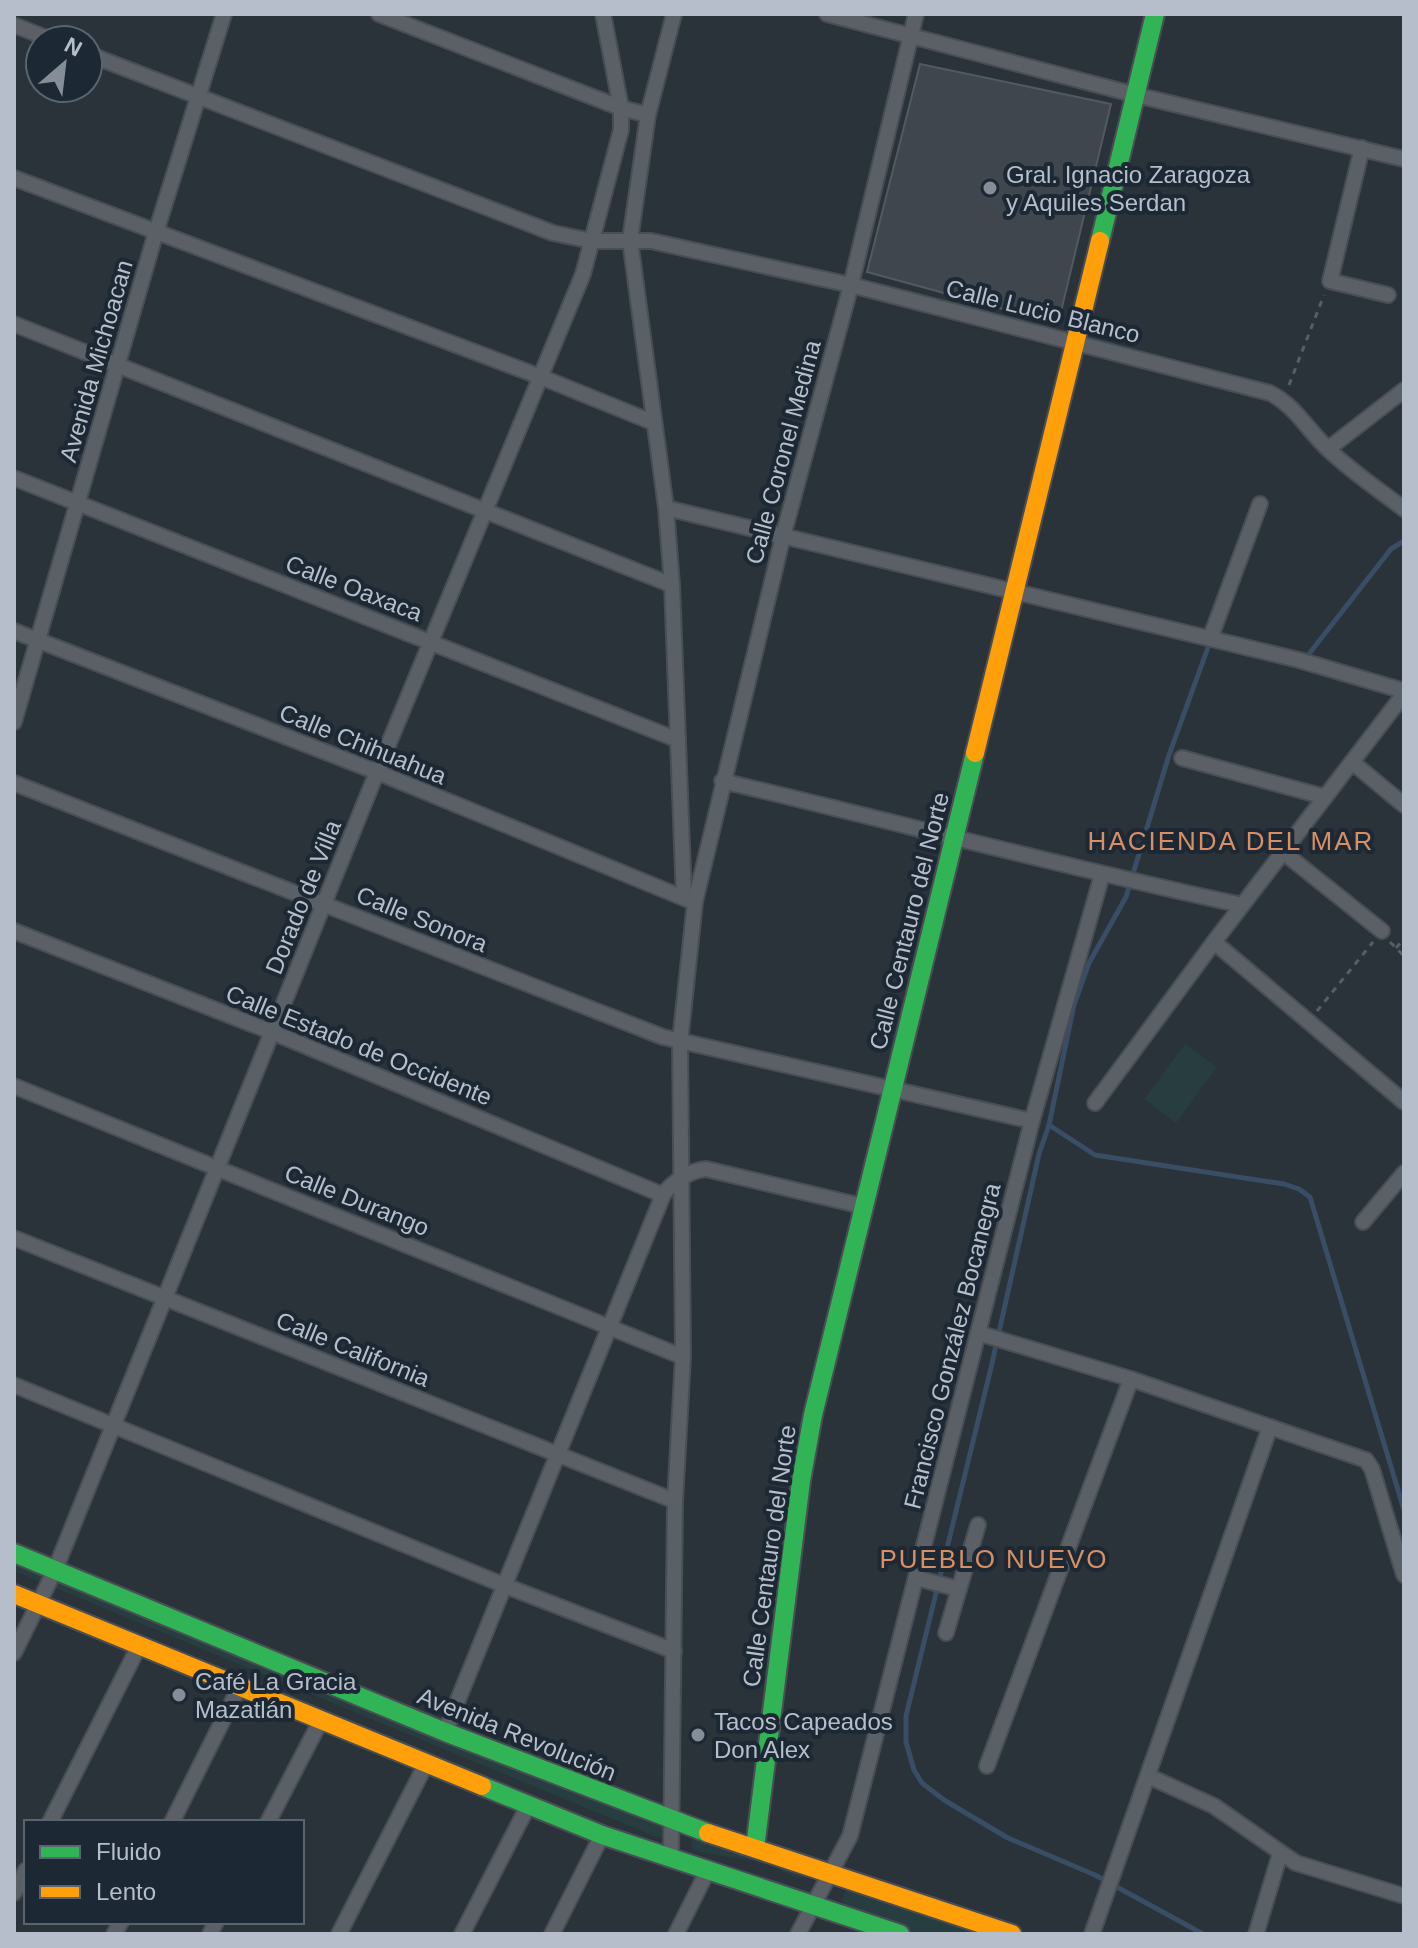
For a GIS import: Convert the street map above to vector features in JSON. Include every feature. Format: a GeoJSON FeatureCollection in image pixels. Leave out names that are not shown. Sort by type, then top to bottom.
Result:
{"type":"FeatureCollection","features":[{"type":"Feature","properties":{"kind":"street","name":"Avenida Michoacan"},"geometry":{"type":"LineString","coordinates":[[14,722],[156,232],[224,14]]}},
{"type":"Feature","properties":{"kind":"street"},"geometry":{"type":"LineString","coordinates":[[379,14],[621,108],[648,115]]}},
{"type":"Feature","properties":{"kind":"street","name":"Dorado de Villa"},"geometry":{"type":"LineString","coordinates":[[14,1653],[55,1570],[377,772],[583,274],[621,130],[621,108],[603,14]]}},
{"type":"Feature","properties":{"kind":"street"},"geometry":{"type":"LineString","coordinates":[[671,1859],[675,1501],[683,1357],[680,1042],[689,900],[666,508],[652,422],[630,240],[648,115],[674,14]]}},
{"type":"Feature","properties":{"kind":"street"},"geometry":{"type":"LineString","coordinates":[[827,14],[1136,95],[1404,157]]}},
{"type":"Feature","properties":{"kind":"street","name":"Calle Coronel Medina"},"geometry":{"type":"LineString","coordinates":[[689,900],[851,285],[916,14]]}},
{"type":"Feature","properties":{"kind":"street","name":"Calle Centauro del Norte"},"geometry":{"type":"LineString","coordinates":[[755,1848],[801,1481],[813,1415],[1155,14]]}},
{"type":"Feature","properties":{"kind":"street","name":"Calle Lucio Blanco"},"geometry":{"type":"LineString","coordinates":[[104,60],[553,233],[592,241],[651,241],[851,285],[1253,388],[1283,400],[1328,449],[1404,509]]}},
{"type":"Feature","properties":{"kind":"street"},"geometry":{"type":"LineString","coordinates":[[1362,148],[1330,281],[1388,295]]}},
{"type":"Feature","properties":{"kind":"street"},"geometry":{"type":"LineString","coordinates":[[14,178],[652,422]]}},
{"type":"Feature","properties":{"kind":"street"},"geometry":{"type":"LineString","coordinates":[[14,324],[672,585]]}},
{"type":"Feature","properties":{"kind":"street"},"geometry":{"type":"LineString","coordinates":[[1328,449],[1404,390]]}},
{"type":"Feature","properties":{"kind":"street","name":"Calle Oaxaca"},"geometry":{"type":"LineString","coordinates":[[14,478],[678,740]]}},
{"type":"Feature","properties":{"kind":"street"},"geometry":{"type":"LineString","coordinates":[[1210,639],[1260,504]]}},
{"type":"Feature","properties":{"kind":"street"},"geometry":{"type":"LineString","coordinates":[[666,508],[1299,660],[1404,692],[1095,1103]]}},
{"type":"Feature","properties":{"kind":"street","name":"Calle Chihuahua"},"geometry":{"type":"LineString","coordinates":[[14,631],[377,772],[689,900]]}},
{"type":"Feature","properties":{"kind":"street"},"geometry":{"type":"LineString","coordinates":[[1182,758],[1325,797]]}},
{"type":"Feature","properties":{"kind":"street"},"geometry":{"type":"LineString","coordinates":[[1352,762],[1404,805]]}},
{"type":"Feature","properties":{"kind":"street"},"geometry":{"type":"LineString","coordinates":[[722,781],[1106,876],[1242,905]]}},
{"type":"Feature","properties":{"kind":"street","name":"Calle Sonora"},"geometry":{"type":"LineString","coordinates":[[14,783],[680,1042],[1032,1121]]}},
{"type":"Feature","properties":{"kind":"street"},"geometry":{"type":"LineString","coordinates":[[1283,852],[1382,931]]}},
{"type":"Feature","properties":{"kind":"street","name":"Francisco González Bocanegra"},"geometry":{"type":"LineString","coordinates":[[798,1934],[850,1836],[916,1578],[985,1335],[1032,1121],[1106,876]]}},
{"type":"Feature","properties":{"kind":"street","name":"Calle Estado de Occidente"},"geometry":{"type":"LineString","coordinates":[[14,931],[272,1032],[663,1195]]}},
{"type":"Feature","properties":{"kind":"street"},"geometry":{"type":"LineString","coordinates":[[1214,942],[1404,1102]]}},
{"type":"Feature","properties":{"kind":"street","name":"Calle Durango"},"geometry":{"type":"LineString","coordinates":[[14,1086],[683,1357]]}},
{"type":"Feature","properties":{"kind":"street"},"geometry":{"type":"LineString","coordinates":[[445,1732],[666,1189],[694,1170],[706,1169],[862,1206]]}},
{"type":"Feature","properties":{"kind":"street"},"geometry":{"type":"LineString","coordinates":[[1363,1222],[1404,1173]]}},
{"type":"Feature","properties":{"kind":"street","name":"Calle California"},"geometry":{"type":"LineString","coordinates":[[14,1238],[675,1501]]}},
{"type":"Feature","properties":{"kind":"street"},"geometry":{"type":"LineString","coordinates":[[985,1335],[1131,1379],[1366,1460],[1372,1469],[1404,1575]]}},
{"type":"Feature","properties":{"kind":"street"},"geometry":{"type":"LineString","coordinates":[[987,1766],[1131,1379]]}},
{"type":"Feature","properties":{"kind":"street"},"geometry":{"type":"LineString","coordinates":[[14,1385],[506,1586],[674,1651]]}},
{"type":"Feature","properties":{"kind":"street"},"geometry":{"type":"LineString","coordinates":[[1092,1934],[1270,1427]]}},
{"type":"Feature","properties":{"kind":"street"},"geometry":{"type":"LineString","coordinates":[[946,1633],[978,1525]]}},
{"type":"Feature","properties":{"kind":"street","name":"Avenida Revolución"},"geometry":{"type":"LineString","coordinates":[[14,1553],[445,1732],[673,1822],[1012,1934]]}},
{"type":"Feature","properties":{"kind":"street"},"geometry":{"type":"LineString","coordinates":[[916,1578],[959,1589]]}},
{"type":"Feature","properties":{"kind":"street"},"geometry":{"type":"LineString","coordinates":[[14,1594],[602,1835],[900,1934]]}},
{"type":"Feature","properties":{"kind":"street"},"geometry":{"type":"LineString","coordinates":[[51,1820],[139,1646]]}},
{"type":"Feature","properties":{"kind":"street"},"geometry":{"type":"LineString","coordinates":[[173,1820],[239,1688]]}},
{"type":"Feature","properties":{"kind":"street"},"geometry":{"type":"LineString","coordinates":[[269,1820],[320,1722]]}},
{"type":"Feature","properties":{"kind":"street"},"geometry":{"type":"LineString","coordinates":[[339,1934],[426,1764]]}},
{"type":"Feature","properties":{"kind":"street"},"geometry":{"type":"LineString","coordinates":[[1148,1776],[1214,1806],[1280,1854],[1313,1869],[1404,1896]]}},
{"type":"Feature","properties":{"kind":"street"},"geometry":{"type":"LineString","coordinates":[[462,1934],[528,1806]]}},
{"type":"Feature","properties":{"kind":"street"},"geometry":{"type":"LineString","coordinates":[[552,1934],[602,1835]]}},
{"type":"Feature","properties":{"kind":"street"},"geometry":{"type":"LineString","coordinates":[[1256,1934],[1280,1854]]}},
{"type":"Feature","properties":{"kind":"street"},"geometry":{"type":"LineString","coordinates":[[676,1934],[707,1872]]}},
{"type":"Feature","properties":{"kind":"street"},"geometry":{"type":"LineString","coordinates":[[14,1893],[24,1874]]}},
{"type":"Feature","properties":{"kind":"path"},"geometry":{"type":"LineString","coordinates":[[1283,400],[1330,281]]}},
{"type":"Feature","properties":{"kind":"path"},"geometry":{"type":"LineString","coordinates":[[1308,1021],[1382,931]]}},
{"type":"Feature","properties":{"kind":"path"},"geometry":{"type":"LineString","coordinates":[[1395,949],[1404,939]]}},
{"type":"Feature","properties":{"kind":"green space"},"geometry":{"type":"Polygon","coordinates":[[[1185,1044],[1217,1067],[1176,1123],[1144,1099],[1185,1044]]]}},
{"type":"Feature","properties":{"kind":"green space"},"geometry":{"type":"Polygon","coordinates":[[[14,1561],[663,1826],[664,1838],[14,1571],[14,1561]]]}},
{"type":"Feature","properties":{"kind":"green space"},"geometry":{"type":"Polygon","coordinates":[[[694,1835],[804,1870],[807,1878],[793,1876],[762,1863],[694,1850],[691,1844],[694,1835]]]}},
{"type":"Feature","properties":{"kind":"green space"},"geometry":{"type":"Polygon","coordinates":[[[847,1890],[978,1934],[917,1934],[849,1909],[841,1900],[847,1890]]]}},
{"type":"Feature","properties":{"kind":"building","name":"Gral. Ignacio Zaragoza y Aquiles Serdan"},"geometry":{"type":"Polygon","coordinates":[[[920,64],[1111,104],[1058,324],[867,272],[920,64]]]}},
{"type":"Feature","properties":{"kind":"waterway"},"geometry":{"type":"LineString","coordinates":[[1305,659],[1391,549],[1404,541]]}},
{"type":"Feature","properties":{"kind":"waterway"},"geometry":{"type":"LineString","coordinates":[[1210,642],[1169,755],[1126,897],[1089,963],[1074,1005],[1049,1125],[1095,1155],[1284,1184],[1310,1197],[1404,1510]]}},
{"type":"Feature","properties":{"kind":"waterway"},"geometry":{"type":"LineString","coordinates":[[1049,1125],[1039,1154],[990,1372],[906,1716],[906,1742],[914,1770],[922,1783],[944,1800],[1008,1838],[1095,1875],[1203,1934]]}},
{"type":"Feature","properties":{"kind":"traffic: fast"},"geometry":{"type":"LineString","coordinates":[[1100,241],[1155,14]]}},
{"type":"Feature","properties":{"kind":"traffic: fast"},"geometry":{"type":"LineString","coordinates":[[755,1848],[801,1481],[813,1415],[975,753]]}},
{"type":"Feature","properties":{"kind":"traffic: fast"},"geometry":{"type":"LineString","coordinates":[[14,1553],[445,1732],[708,1833]]}},
{"type":"Feature","properties":{"kind":"traffic: fast"},"geometry":{"type":"LineString","coordinates":[[482,1786],[602,1835],[900,1934]]}},
{"type":"Feature","properties":{"kind":"traffic: slow"},"geometry":{"type":"LineString","coordinates":[[975,753],[1100,241]]}},
{"type":"Feature","properties":{"kind":"traffic: slow"},"geometry":{"type":"LineString","coordinates":[[14,1594],[482,1786]]}},
{"type":"Feature","properties":{"kind":"traffic: slow"},"geometry":{"type":"LineString","coordinates":[[708,1833],[1012,1934]]}},
{"type":"Feature","properties":{"kind":"place","name":"Gral. Ignacio Zaragoza y Aquiles Serdan"},"geometry":{"type":"Point","coordinates":[990,188]}},
{"type":"Feature","properties":{"kind":"place","name":"Café La Gracia Mazatlán"},"geometry":{"type":"Point","coordinates":[179,1695]}},
{"type":"Feature","properties":{"kind":"place","name":"Tacos Capeados Don Alex"},"geometry":{"type":"Point","coordinates":[698,1735]}},
{"type":"Feature","properties":{"kind":"district","name":"HACIENDA DEL MAR"},"geometry":{"type":"Point","coordinates":[1231,841]}},
{"type":"Feature","properties":{"kind":"district","name":"PUEBLO NUEVO"},"geometry":{"type":"Point","coordinates":[994,1559]}}]}
